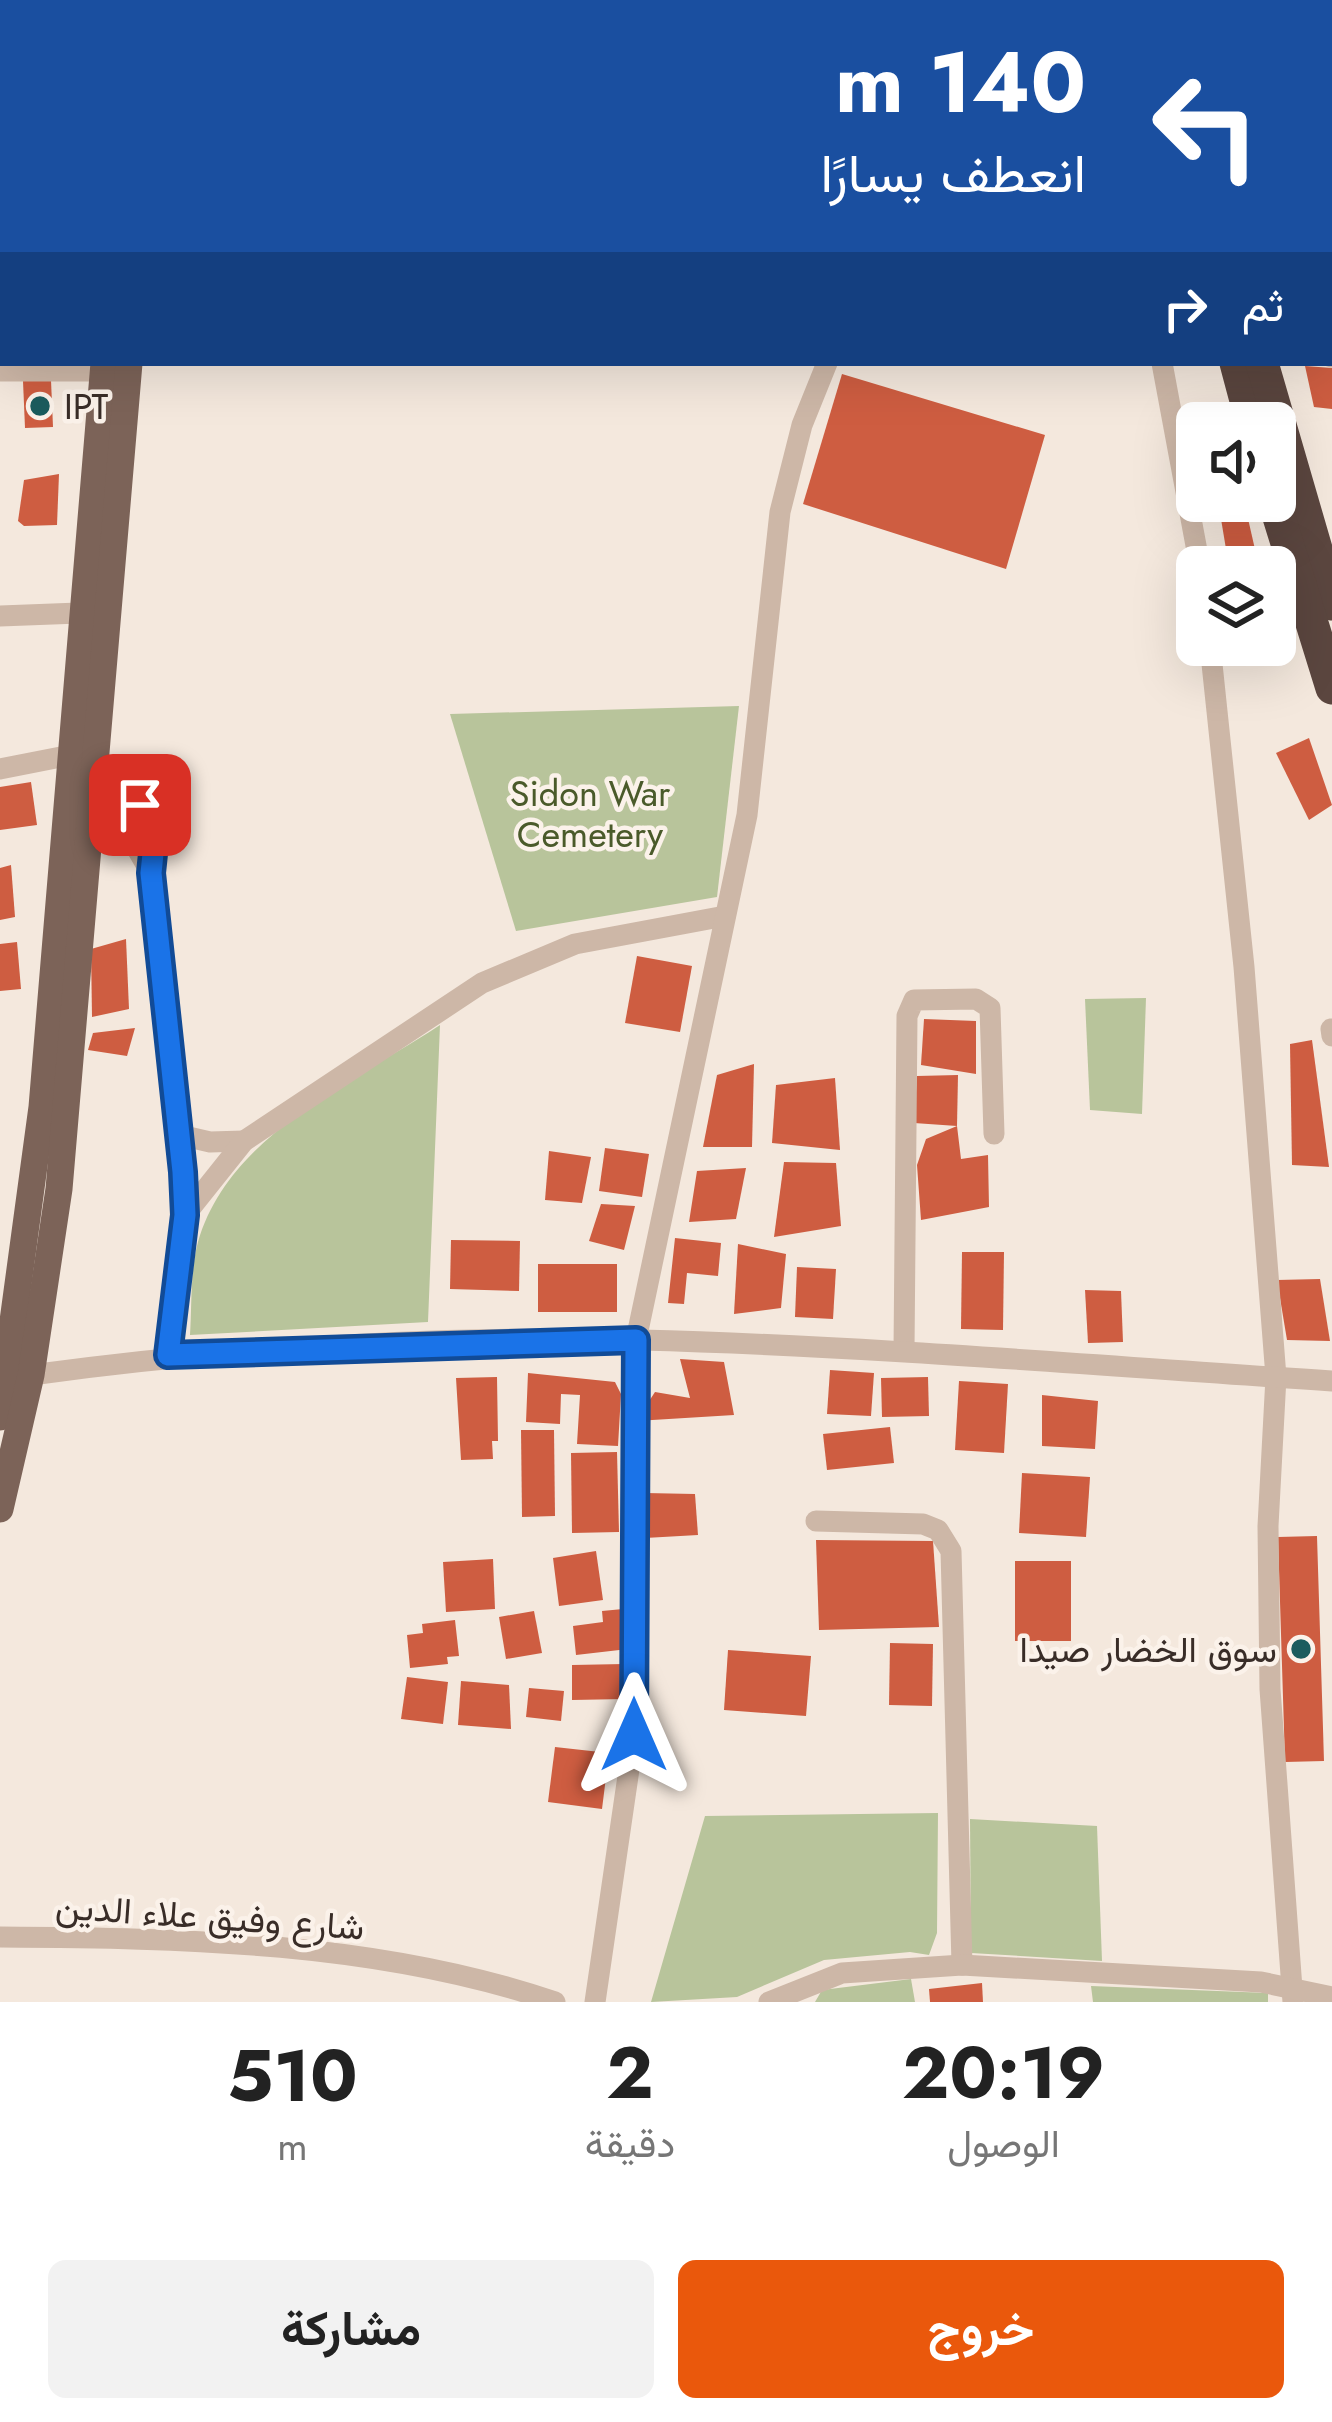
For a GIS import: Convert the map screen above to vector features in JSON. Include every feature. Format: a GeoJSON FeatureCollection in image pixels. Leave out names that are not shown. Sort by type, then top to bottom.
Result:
{"type":"FeatureCollection","features":[{"type":"Feature","properties":{"kind":"highway"},"geometry":{"type":"LineString","coordinates":[[1236,366],[1246,402]]}},
{"type":"Feature","properties":{"kind":"highway"},"geometry":{"type":"LineString","coordinates":[[1263,366],[1332,604]]}},
{"type":"Feature","properties":{"kind":"highway"},"geometry":{"type":"LineString","coordinates":[[1281,522],[1332,688]]}},
{"type":"Feature","properties":{"kind":"main road"},"geometry":{"type":"LineString","coordinates":[[0,1509],[42,1107],[79,813],[80,613],[112,366]]}},
{"type":"Feature","properties":{"kind":"main road"},"geometry":{"type":"LineString","coordinates":[[79,768],[112,366]]}},
{"type":"Feature","properties":{"kind":"main road"},"geometry":{"type":"LineString","coordinates":[[0,1418],[13,1380]]}},
{"type":"Feature","properties":{"kind":"street"},"geometry":{"type":"LineString","coordinates":[[0,371],[112,366]]}},
{"type":"Feature","properties":{"kind":"street"},"geometry":{"type":"LineString","coordinates":[[595,2002],[634,1735],[636,1340],[754,772],[780,512],[802,425],[826,366]]}},
{"type":"Feature","properties":{"kind":"street"},"geometry":{"type":"LineString","coordinates":[[1163,366],[1195,546]]}},
{"type":"Feature","properties":{"kind":"street"},"geometry":{"type":"LineString","coordinates":[[0,616],[80,613]]}},
{"type":"Feature","properties":{"kind":"street"},"geometry":{"type":"LineString","coordinates":[[1212,666],[1244,967],[1276,1377],[1268,1526],[1270,1689],[1293,1995]]}},
{"type":"Feature","properties":{"kind":"street"},"geometry":{"type":"LineString","coordinates":[[0,769],[79,768],[121,786],[140,805],[154,844],[151,873],[185,1215],[168,1355]]}},
{"type":"Feature","properties":{"kind":"street"},"geometry":{"type":"LineString","coordinates":[[79,813],[123,825],[151,873]]}},
{"type":"Feature","properties":{"kind":"street"},"geometry":{"type":"LineString","coordinates":[[185,1215],[211,1175],[244,1141],[512,966],[575,944],[725,916]]}},
{"type":"Feature","properties":{"kind":"street"},"geometry":{"type":"LineString","coordinates":[[904,1351],[908,1016],[914,1000],[976,999],[990,1008],[994,1134]]}},
{"type":"Feature","properties":{"kind":"street"},"geometry":{"type":"LineString","coordinates":[[180,1135],[210,1142],[244,1141]]}},
{"type":"Feature","properties":{"kind":"street"},"geometry":{"type":"LineString","coordinates":[[13,1380],[168,1355],[636,1340],[904,1351],[1332,1381]]}},
{"type":"Feature","properties":{"kind":"street"},"geometry":{"type":"LineString","coordinates":[[816,1521],[923,1524],[938,1529],[951,1551],[962,1965]]}},
{"type":"Feature","properties":{"kind":"street","name":"شارع وفيق علاء الدين"},"geometry":{"type":"LineString","coordinates":[[0,1937],[339,1953],[491,1983],[555,2002]]}},
{"type":"Feature","properties":{"kind":"street"},"geometry":{"type":"LineString","coordinates":[[769,2002],[842,1973],[962,1965],[1293,1995],[1329,1990]]}},
{"type":"Feature","properties":{"kind":"green space","name":"Sidon War Cemetery"},"geometry":{"type":"Polygon","coordinates":[[[739,706],[717,897],[516,931],[450,714],[739,706]]]}},
{"type":"Feature","properties":{"kind":"green space"},"geometry":{"type":"Polygon","coordinates":[[[1146,998],[1142,1114],[1090,1110],[1085,999],[1146,998]]]}},
{"type":"Feature","properties":{"kind":"green space"},"geometry":{"type":"Polygon","coordinates":[[[440,1025],[428,1322],[190,1335],[198,1242],[214,1204],[237,1171],[298,1114],[440,1025]]]}},
{"type":"Feature","properties":{"kind":"green space"},"geometry":{"type":"Polygon","coordinates":[[[938,1813],[937,1933],[929,1955],[910,1952],[824,1960],[737,1997],[651,2002],[705,1816],[938,1813]]]}},
{"type":"Feature","properties":{"kind":"green space"},"geometry":{"type":"Polygon","coordinates":[[[970,1819],[1097,1826],[1102,1961],[971,1953],[970,1819]]]}},
{"type":"Feature","properties":{"kind":"green space"},"geometry":{"type":"Polygon","coordinates":[[[911,1979],[915,2002],[815,2002],[822,1990],[911,1979]]]}},
{"type":"Feature","properties":{"kind":"green space"},"geometry":{"type":"Polygon","coordinates":[[[1091,1986],[1268,1993],[1268,2002],[1093,2002],[1091,1986]]]}},
{"type":"Feature","properties":{"kind":"building"},"geometry":{"type":"Polygon","coordinates":[[[1305,366],[1332,368],[1332,409],[1314,407],[1305,366]]]}},
{"type":"Feature","properties":{"kind":"building"},"geometry":{"type":"Polygon","coordinates":[[[842,374],[1045,435],[1006,569],[803,504],[842,374]]]}},
{"type":"Feature","properties":{"kind":"building"},"geometry":{"type":"Polygon","coordinates":[[[51,380],[53,427],[25,428],[23,381],[51,380]]]}},
{"type":"Feature","properties":{"kind":"building"},"geometry":{"type":"Polygon","coordinates":[[[59,474],[57,525],[24,526],[18,521],[24,480],[59,474]]]}},
{"type":"Feature","properties":{"kind":"building"},"geometry":{"type":"Polygon","coordinates":[[[1222,522],[1249,522],[1254,546],[1226,546],[1222,522]]]}},
{"type":"Feature","properties":{"kind":"building"},"geometry":{"type":"Polygon","coordinates":[[[1309,738],[1332,805],[1309,820],[1276,753],[1309,738]]]}},
{"type":"Feature","properties":{"kind":"building"},"geometry":{"type":"Polygon","coordinates":[[[31,782],[37,825],[0,830],[0,787],[31,782]]]}},
{"type":"Feature","properties":{"kind":"building"},"geometry":{"type":"Polygon","coordinates":[[[11,865],[15,917],[0,920],[0,868],[11,865]]]}},
{"type":"Feature","properties":{"kind":"building"},"geometry":{"type":"Polygon","coordinates":[[[126,939],[129,1009],[92,1017],[91,949],[126,939]]]}},
{"type":"Feature","properties":{"kind":"building"},"geometry":{"type":"Polygon","coordinates":[[[17,942],[21,989],[0,991],[0,944],[17,942]]]}},
{"type":"Feature","properties":{"kind":"building"},"geometry":{"type":"Polygon","coordinates":[[[637,956],[692,966],[680,1032],[625,1023],[637,956]]]}},
{"type":"Feature","properties":{"kind":"building"},"geometry":{"type":"Polygon","coordinates":[[[924,1019],[976,1021],[976,1074],[921,1065],[924,1019]]]}},
{"type":"Feature","properties":{"kind":"building"},"geometry":{"type":"Polygon","coordinates":[[[135,1028],[127,1056],[88,1050],[93,1033],[135,1028]]]}},
{"type":"Feature","properties":{"kind":"building"},"geometry":{"type":"Polygon","coordinates":[[[1312,1040],[1329,1167],[1292,1165],[1290,1044],[1312,1040]]]}},
{"type":"Feature","properties":{"kind":"building"},"geometry":{"type":"Polygon","coordinates":[[[754,1064],[752,1147],[703,1147],[717,1075],[754,1064]]]}},
{"type":"Feature","properties":{"kind":"building"},"geometry":{"type":"Polygon","coordinates":[[[958,1075],[957,1126],[914,1123],[917,1076],[958,1075]]]}},
{"type":"Feature","properties":{"kind":"building"},"geometry":{"type":"Polygon","coordinates":[[[835,1078],[840,1150],[772,1143],[776,1085],[835,1078]]]}},
{"type":"Feature","properties":{"kind":"building"},"geometry":{"type":"Polygon","coordinates":[[[957,1126],[961,1159],[988,1155],[989,1207],[921,1220],[917,1165],[926,1139],[957,1126]]]}},
{"type":"Feature","properties":{"kind":"building"},"geometry":{"type":"Polygon","coordinates":[[[605,1148],[649,1154],[642,1197],[599,1191],[605,1148]]]}},
{"type":"Feature","properties":{"kind":"building"},"geometry":{"type":"Polygon","coordinates":[[[549,1151],[591,1157],[582,1203],[545,1200],[549,1151]]]}},
{"type":"Feature","properties":{"kind":"building"},"geometry":{"type":"Polygon","coordinates":[[[784,1162],[836,1163],[841,1226],[774,1237],[784,1162]]]}},
{"type":"Feature","properties":{"kind":"building"},"geometry":{"type":"Polygon","coordinates":[[[746,1168],[736,1219],[689,1222],[697,1171],[746,1168]]]}},
{"type":"Feature","properties":{"kind":"building"},"geometry":{"type":"Polygon","coordinates":[[[601,1204],[635,1206],[624,1250],[589,1241],[601,1204]]]}},
{"type":"Feature","properties":{"kind":"building"},"geometry":{"type":"Polygon","coordinates":[[[675,1238],[721,1243],[718,1276],[687,1273],[684,1304],[668,1303],[675,1238]]]}},
{"type":"Feature","properties":{"kind":"building"},"geometry":{"type":"Polygon","coordinates":[[[451,1240],[520,1241],[519,1291],[450,1289],[451,1240]]]}},
{"type":"Feature","properties":{"kind":"building"},"geometry":{"type":"Polygon","coordinates":[[[738,1244],[786,1254],[781,1308],[734,1314],[738,1244]]]}},
{"type":"Feature","properties":{"kind":"building"},"geometry":{"type":"Polygon","coordinates":[[[962,1252],[1004,1252],[1003,1330],[961,1329],[962,1252]]]}},
{"type":"Feature","properties":{"kind":"building"},"geometry":{"type":"Polygon","coordinates":[[[538,1264],[617,1264],[617,1312],[538,1312],[538,1264]]]}},
{"type":"Feature","properties":{"kind":"building"},"geometry":{"type":"Polygon","coordinates":[[[797,1267],[836,1269],[833,1319],[795,1317],[797,1267]]]}},
{"type":"Feature","properties":{"kind":"building"},"geometry":{"type":"Polygon","coordinates":[[[1320,1279],[1330,1341],[1287,1340],[1277,1280],[1320,1279]]]}},
{"type":"Feature","properties":{"kind":"building"},"geometry":{"type":"Polygon","coordinates":[[[1085,1290],[1121,1291],[1123,1342],[1088,1343],[1085,1290]]]}},
{"type":"Feature","properties":{"kind":"building"},"geometry":{"type":"Polygon","coordinates":[[[680,1359],[724,1362],[734,1415],[636,1421],[655,1392],[690,1398],[680,1359]]]}},
{"type":"Feature","properties":{"kind":"building"},"geometry":{"type":"Polygon","coordinates":[[[830,1370],[874,1373],[871,1416],[827,1414],[830,1370]]]}},
{"type":"Feature","properties":{"kind":"building"},"geometry":{"type":"Polygon","coordinates":[[[528,1373],[615,1382],[621,1394],[618,1446],[577,1444],[580,1395],[561,1394],[560,1424],[526,1422],[528,1373]]]}},
{"type":"Feature","properties":{"kind":"building"},"geometry":{"type":"Polygon","coordinates":[[[497,1377],[498,1441],[492,1441],[493,1459],[461,1460],[456,1378],[497,1377]]]}},
{"type":"Feature","properties":{"kind":"building"},"geometry":{"type":"Polygon","coordinates":[[[928,1377],[929,1416],[882,1417],[881,1378],[928,1377]]]}},
{"type":"Feature","properties":{"kind":"building"},"geometry":{"type":"Polygon","coordinates":[[[959,1381],[1008,1384],[1004,1453],[955,1450],[959,1381]]]}},
{"type":"Feature","properties":{"kind":"building"},"geometry":{"type":"Polygon","coordinates":[[[1042,1395],[1098,1401],[1095,1449],[1042,1446],[1042,1395]]]}},
{"type":"Feature","properties":{"kind":"building"},"geometry":{"type":"Polygon","coordinates":[[[890,1427],[894,1463],[827,1470],[823,1434],[890,1427]]]}},
{"type":"Feature","properties":{"kind":"building"},"geometry":{"type":"Polygon","coordinates":[[[521,1430],[554,1430],[555,1516],[522,1517],[521,1430]]]}},
{"type":"Feature","properties":{"kind":"building"},"geometry":{"type":"Polygon","coordinates":[[[617,1452],[619,1532],[572,1533],[571,1453],[617,1452]]]}},
{"type":"Feature","properties":{"kind":"building"},"geometry":{"type":"Polygon","coordinates":[[[1022,1473],[1090,1477],[1086,1537],[1019,1533],[1022,1473]]]}},
{"type":"Feature","properties":{"kind":"building"},"geometry":{"type":"Polygon","coordinates":[[[645,1493],[695,1494],[698,1535],[645,1538],[645,1493]]]}},
{"type":"Feature","properties":{"kind":"building","name":"سوق الخضار صيدا"},"geometry":{"type":"Polygon","coordinates":[[[1317,1536],[1324,1761],[1285,1762],[1278,1537],[1317,1536]]]}},
{"type":"Feature","properties":{"kind":"building"},"geometry":{"type":"Polygon","coordinates":[[[816,1540],[933,1541],[939,1627],[819,1630],[816,1540]]]}},
{"type":"Feature","properties":{"kind":"building"},"geometry":{"type":"Polygon","coordinates":[[[596,1551],[603,1600],[559,1606],[553,1558],[596,1551]]]}},
{"type":"Feature","properties":{"kind":"building"},"geometry":{"type":"Polygon","coordinates":[[[493,1559],[495,1609],[446,1612],[443,1562],[493,1559]]]}},
{"type":"Feature","properties":{"kind":"building"},"geometry":{"type":"Polygon","coordinates":[[[1015,1561],[1071,1561],[1071,1641],[1015,1641],[1015,1561]]]}},
{"type":"Feature","properties":{"kind":"building"},"geometry":{"type":"Polygon","coordinates":[[[623,1609],[628,1649],[576,1655],[573,1626],[603,1622],[602,1611],[623,1609]]]}},
{"type":"Feature","properties":{"kind":"building"},"geometry":{"type":"Polygon","coordinates":[[[534,1611],[542,1653],[506,1659],[499,1617],[534,1611]]]}},
{"type":"Feature","properties":{"kind":"building"},"geometry":{"type":"Polygon","coordinates":[[[455,1620],[459,1656],[447,1657],[448,1664],[410,1668],[407,1635],[423,1633],[422,1624],[455,1620]]]}},
{"type":"Feature","properties":{"kind":"building"},"geometry":{"type":"Polygon","coordinates":[[[890,1643],[933,1644],[932,1706],[889,1705],[890,1643]]]}},
{"type":"Feature","properties":{"kind":"building"},"geometry":{"type":"Polygon","coordinates":[[[728,1650],[811,1656],[806,1716],[724,1710],[728,1650]]]}},
{"type":"Feature","properties":{"kind":"building"},"geometry":{"type":"Polygon","coordinates":[[[624,1664],[625,1699],[572,1700],[572,1665],[624,1664]]]}},
{"type":"Feature","properties":{"kind":"building"},"geometry":{"type":"Polygon","coordinates":[[[407,1677],[448,1682],[443,1724],[401,1719],[407,1677]]]}},
{"type":"Feature","properties":{"kind":"building"},"geometry":{"type":"Polygon","coordinates":[[[461,1681],[509,1685],[511,1729],[458,1725],[461,1681]]]}},
{"type":"Feature","properties":{"kind":"building"},"geometry":{"type":"Polygon","coordinates":[[[529,1688],[564,1691],[561,1721],[526,1717],[529,1688]]]}},
{"type":"Feature","properties":{"kind":"building"},"geometry":{"type":"Polygon","coordinates":[[[555,1747],[609,1753],[602,1809],[548,1802],[555,1747]]]}},
{"type":"Feature","properties":{"kind":"building"},"geometry":{"type":"Polygon","coordinates":[[[982,1983],[983,2002],[930,2002],[929,1989],[982,1983]]]}},
{"type":"Feature","properties":{"kind":"place","name":"IPT"},"geometry":{"type":"Point","coordinates":[40,406]}},
{"type":"Feature","properties":{"kind":"place","name":"سوق الخضار صيدا"},"geometry":{"type":"Point","coordinates":[1301,1649]}},
{"type":"Feature","properties":{"kind":"route"},"geometry":{"type":"LineString","coordinates":[[140,805],[154,844],[151,873],[183,1172],[185,1215],[168,1355],[636,1340],[634,1735]]}}]}
